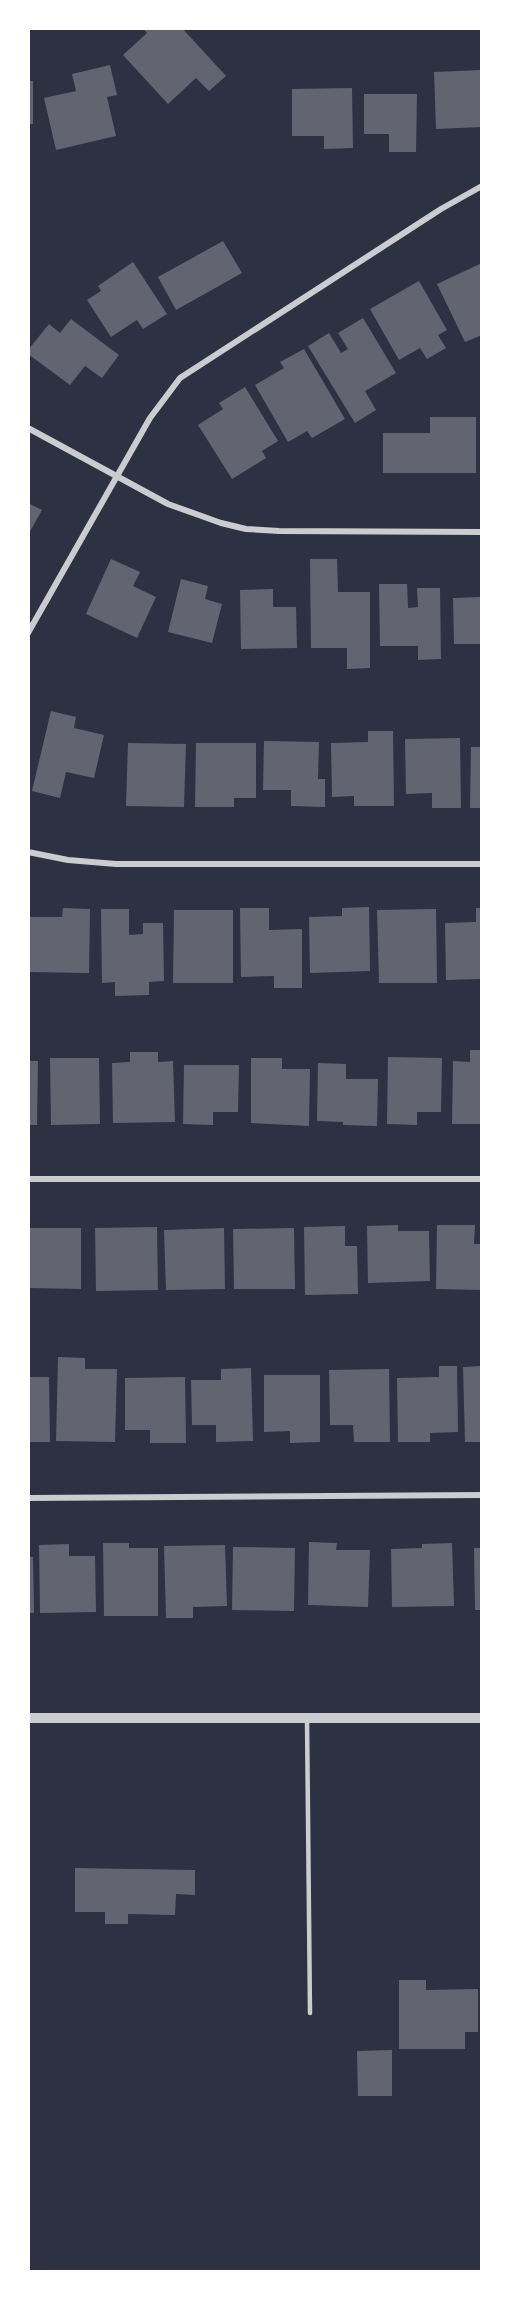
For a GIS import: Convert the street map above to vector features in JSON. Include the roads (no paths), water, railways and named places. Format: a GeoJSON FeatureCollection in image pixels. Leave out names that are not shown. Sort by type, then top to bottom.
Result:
{"type":"FeatureCollection","features":[{"type":"Feature","properties":{"kind":"street"},"geometry":{"type":"LineString","coordinates":[[28,633],[150,418],[180,378],[441,209],[482,186]]}},
{"type":"Feature","properties":{"kind":"street"},"geometry":{"type":"LineString","coordinates":[[28,428],[168,504],[221,523],[246,529],[482,532]]}},
{"type":"Feature","properties":{"kind":"street"},"geometry":{"type":"LineString","coordinates":[[28,852],[68,860],[116,864],[482,864]]}},
{"type":"Feature","properties":{"kind":"street"},"geometry":{"type":"LineString","coordinates":[[28,1179],[482,1179]]}},
{"type":"Feature","properties":{"kind":"street"},"geometry":{"type":"LineString","coordinates":[[28,1498],[482,1495]]}},
{"type":"Feature","properties":{"kind":"street"},"geometry":{"type":"LineString","coordinates":[[28,1718],[482,1718]]}},
{"type":"Feature","properties":{"kind":"lane"},"geometry":{"type":"LineString","coordinates":[[307,1718],[310,2013]]}}]}
